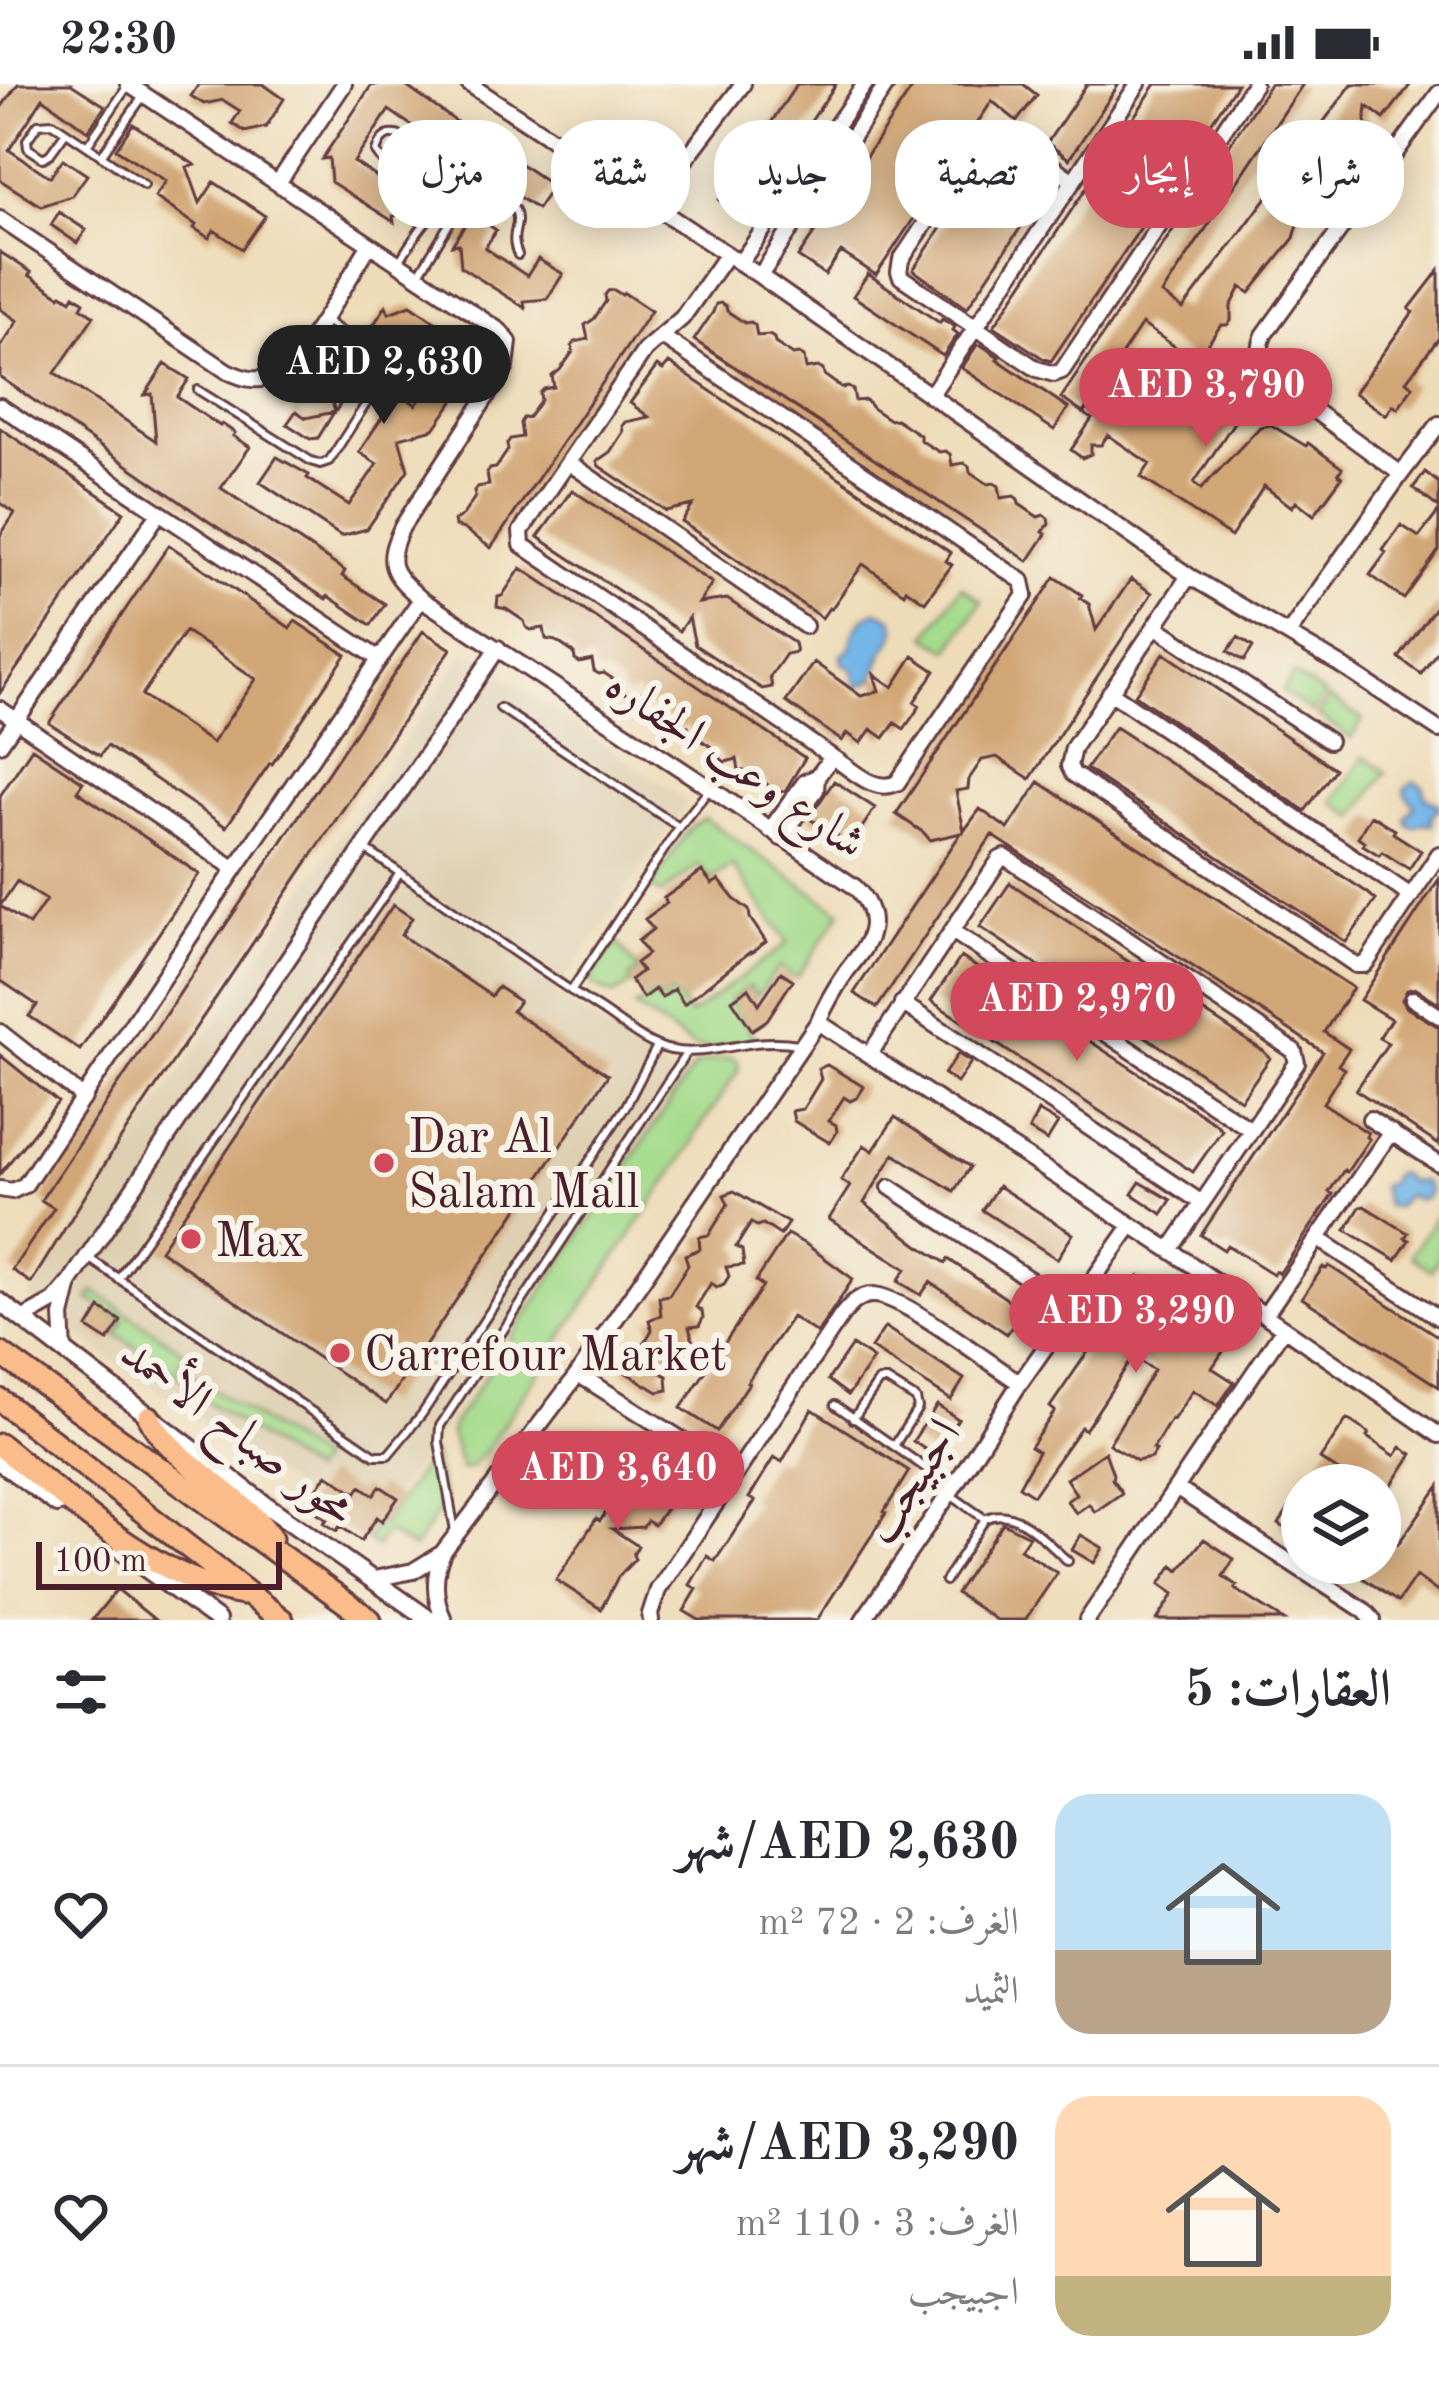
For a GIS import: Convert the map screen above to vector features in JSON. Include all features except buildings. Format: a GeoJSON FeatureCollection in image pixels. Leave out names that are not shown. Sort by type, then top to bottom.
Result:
{"type":"FeatureCollection","features":[{"type":"Feature","properties":{"kind":"highway","name":"محور صباح الأحمد"},"geometry":{"type":"LineString","coordinates":[[0,1352],[370,1620]]}},
{"type":"Feature","properties":{"kind":"highway"},"geometry":{"type":"LineString","coordinates":[[0,1400],[282,1620]]}},
{"type":"Feature","properties":{"kind":"highway"},"geometry":{"type":"LineString","coordinates":[[149,1417],[164,1439],[257,1520],[280,1554]]}},
{"type":"Feature","properties":{"kind":"highway"},"geometry":{"type":"LineString","coordinates":[[0,1445],[163,1564],[189,1579],[247,1594]]}},
{"type":"Feature","properties":{"kind":"street"},"geometry":{"type":"LineString","coordinates":[[129,84],[417,277]]}},
{"type":"Feature","properties":{"kind":"street"},"geometry":{"type":"LineString","coordinates":[[278,183],[344,84]]}},
{"type":"Feature","properties":{"kind":"street"},"geometry":{"type":"LineString","coordinates":[[469,84],[551,137]]}},
{"type":"Feature","properties":{"kind":"street"},"geometry":{"type":"LineString","coordinates":[[690,153],[743,84]]}},
{"type":"Feature","properties":{"kind":"street"},"geometry":{"type":"LineString","coordinates":[[661,336],[1019,577],[1024,585],[1025,595],[891,787],[878,786],[832,757],[526,550],[520,537],[645,350],[661,336],[682,318],[734,259],[865,84]]}},
{"type":"Feature","properties":{"kind":"street"},"geometry":{"type":"LineString","coordinates":[[760,276],[887,84]]}},
{"type":"Feature","properties":{"kind":"street"},"geometry":{"type":"LineString","coordinates":[[930,396],[1138,84]]}},
{"type":"Feature","properties":{"kind":"street"},"geometry":{"type":"LineString","coordinates":[[1073,181],[1006,133],[991,134],[982,140],[901,260],[899,272],[907,283],[1046,373],[1062,371],[1254,84]]}},
{"type":"Feature","properties":{"kind":"street"},"geometry":{"type":"LineString","coordinates":[[1401,474],[1275,382],[1259,348],[1439,93]]}},
{"type":"Feature","properties":{"kind":"street"},"geometry":{"type":"LineString","coordinates":[[0,219],[243,379],[260,380],[289,365],[369,246]]}},
{"type":"Feature","properties":{"kind":"street"},"geometry":{"type":"LineString","coordinates":[[689,228],[1189,576],[1439,730]]}},
{"type":"Feature","properties":{"kind":"street","name":"شارع وعب الجفاره"},"geometry":{"type":"LineString","coordinates":[[374,1580],[413,1571],[443,1552],[578,1374],[818,1022],[872,931],[872,919],[855,887],[421,599],[392,568],[391,550],[402,527],[510,354],[506,336],[417,277]]}},
{"type":"Feature","properties":{"kind":"street"},"geometry":{"type":"LineString","coordinates":[[0,406],[378,658]]}},
{"type":"Feature","properties":{"kind":"street"},"geometry":{"type":"LineString","coordinates":[[1288,634],[1439,424]]}},
{"type":"Feature","properties":{"kind":"street"},"geometry":{"type":"LineString","coordinates":[[568,462],[805,626]]}},
{"type":"Feature","properties":{"kind":"street"},"geometry":{"type":"LineString","coordinates":[[0,744],[159,513]]}},
{"type":"Feature","properties":{"kind":"street"},"geometry":{"type":"LineString","coordinates":[[1189,576],[1072,748],[1069,766],[1073,774],[1356,965],[1370,959],[1439,854]]}},
{"type":"Feature","properties":{"kind":"street"},"geometry":{"type":"LineString","coordinates":[[0,1189],[12,1191],[25,1185],[421,599]]}},
{"type":"Feature","properties":{"kind":"street"},"geometry":{"type":"LineString","coordinates":[[1155,626],[1329,741]]}},
{"type":"Feature","properties":{"kind":"street"},"geometry":{"type":"LineString","coordinates":[[22,1319],[54,1300],[70,1282],[498,648]]}},
{"type":"Feature","properties":{"kind":"street"},"geometry":{"type":"LineString","coordinates":[[1110,692],[1411,896]]}},
{"type":"Feature","properties":{"kind":"street"},"geometry":{"type":"LineString","coordinates":[[0,709],[235,869]]}},
{"type":"Feature","properties":{"kind":"street"},"geometry":{"type":"LineString","coordinates":[[776,834],[816,790],[818,777],[832,757]]}},
{"type":"Feature","properties":{"kind":"street"},"geometry":{"type":"LineString","coordinates":[[869,1055],[1002,857],[1063,896],[1294,1051],[1297,1063],[1170,1250]]}},
{"type":"Feature","properties":{"kind":"street"},"geometry":{"type":"LineString","coordinates":[[952,931],[1251,1130]]}},
{"type":"Feature","properties":{"kind":"street"},"geometry":{"type":"LineString","coordinates":[[1413,999],[1439,1016]]}},
{"type":"Feature","properties":{"kind":"street"},"geometry":{"type":"LineString","coordinates":[[902,1004],[1202,1203]]}},
{"type":"Feature","properties":{"kind":"street"},"geometry":{"type":"LineString","coordinates":[[818,1022],[1170,1250],[1439,1436]]}},
{"type":"Feature","properties":{"kind":"street"},"geometry":{"type":"LineString","coordinates":[[0,1032],[84,1098]]}},
{"type":"Feature","properties":{"kind":"street"},"geometry":{"type":"LineString","coordinates":[[1370,1119],[1439,1164]]}},
{"type":"Feature","properties":{"kind":"street"},"geometry":{"type":"LineString","coordinates":[[1265,1316],[1391,1132]]}},
{"type":"Feature","properties":{"kind":"street"},"geometry":{"type":"LineString","coordinates":[[890,1187],[1074,1309]]}},
{"type":"Feature","properties":{"kind":"street","name":"اجبيجب"},"geometry":{"type":"LineString","coordinates":[[863,1620],[1131,1226]]}},
{"type":"Feature","properties":{"kind":"street"},"geometry":{"type":"LineString","coordinates":[[1319,1239],[1439,1318]]}},
{"type":"Feature","properties":{"kind":"street"},"geometry":{"type":"LineString","coordinates":[[64,1351],[62,1316],[70,1282]]}},
{"type":"Feature","properties":{"kind":"street"},"geometry":{"type":"LineString","coordinates":[[651,1620],[658,1589],[850,1305],[876,1294],[899,1302],[1020,1383]]}},
{"type":"Feature","properties":{"kind":"street","name":"محور صباح الأحمد"},"geometry":{"type":"LineString","coordinates":[[0,1302],[263,1503],[430,1620]]}},
{"type":"Feature","properties":{"kind":"street"},"geometry":{"type":"LineString","coordinates":[[1087,1620],[1284,1328]]}},
{"type":"Feature","properties":{"kind":"street"},"geometry":{"type":"LineString","coordinates":[[578,1374],[736,1474]]}},
{"type":"Feature","properties":{"kind":"street"},"geometry":{"type":"LineString","coordinates":[[4,1466],[217,1620]]}},
{"type":"Feature","properties":{"kind":"street"},"geometry":{"type":"LineString","coordinates":[[1176,1488],[1373,1620]]}},
{"type":"Feature","properties":{"kind":"street"},"geometry":{"type":"LineString","coordinates":[[443,1552],[436,1580],[444,1620]]}},
{"type":"Feature","properties":{"kind":"lane"},"geometry":{"type":"LineString","coordinates":[[87,146],[129,84]]}},
{"type":"Feature","properties":{"kind":"lane"},"geometry":{"type":"LineString","coordinates":[[101,156],[144,94]]}},
{"type":"Feature","properties":{"kind":"lane"},"geometry":{"type":"LineString","coordinates":[[67,132],[44,158],[28,148],[27,140],[38,124],[53,123],[67,132],[144,185]]}},
{"type":"Feature","properties":{"kind":"lane"},"geometry":{"type":"LineString","coordinates":[[390,135],[418,148],[400,169],[385,165],[376,152],[380,141],[390,135]]}},
{"type":"Feature","properties":{"kind":"lane"},"geometry":{"type":"LineString","coordinates":[[397,264],[421,228]]}},
{"type":"Feature","properties":{"kind":"lane"},"geometry":{"type":"LineString","coordinates":[[417,277],[447,228]]}},
{"type":"Feature","properties":{"kind":"lane"},"geometry":{"type":"LineString","coordinates":[[515,228],[512,243],[518,256]]}},
{"type":"Feature","properties":{"kind":"lane"},"geometry":{"type":"LineString","coordinates":[[198,391],[311,461],[324,464],[334,456],[380,378],[361,345],[323,319]]}},
{"type":"Feature","properties":{"kind":"lane"},"geometry":{"type":"LineString","coordinates":[[309,338],[347,363],[374,366]]}},
{"type":"Feature","properties":{"kind":"lane"},"geometry":{"type":"LineString","coordinates":[[500,708],[679,827]]}},
{"type":"Feature","properties":{"kind":"lane"},"geometry":{"type":"LineString","coordinates":[[571,991],[710,788]]}},
{"type":"Feature","properties":{"kind":"lane"},"geometry":{"type":"LineString","coordinates":[[363,848],[657,1046],[687,1052],[758,1041],[802,1045]]}},
{"type":"Feature","properties":{"kind":"lane"},"geometry":{"type":"LineString","coordinates":[[118,1279],[400,873]]}},
{"type":"Feature","properties":{"kind":"lane"},"geometry":{"type":"LineString","coordinates":[[87,1257],[375,1455],[388,1456],[422,1414],[614,1125],[657,1046]]}},
{"type":"Feature","properties":{"kind":"lane"},"geometry":{"type":"LineString","coordinates":[[456,1534],[440,1426],[687,1052]]}},
{"type":"Feature","properties":{"kind":"lane"},"geometry":{"type":"LineString","coordinates":[[853,1419],[878,1381],[887,1381],[916,1399],[918,1408],[894,1447]]}},
{"type":"Feature","properties":{"kind":"lane"},"geometry":{"type":"LineString","coordinates":[[835,1406],[985,1519]]}},
{"type":"Feature","properties":{"kind":"lane"},"geometry":{"type":"LineString","coordinates":[[945,1581],[985,1519],[999,1513],[1013,1516],[1068,1561]]}},
{"type":"Feature","properties":{"kind":"shaded area"},"geometry":{"type":"Polygon","coordinates":[[[466,650],[688,802],[555,994],[683,1082],[365,1539],[28,1299],[466,650]]]}},
{"type":"Feature","properties":{"kind":"green space"},"geometry":{"type":"Polygon","coordinates":[[[961,586],[982,601],[949,650],[927,636],[961,586]]]}},
{"type":"Feature","properties":{"kind":"green space"},"geometry":{"type":"Polygon","coordinates":[[[1293,675],[1325,695],[1313,713],[1282,692],[1293,675]]]}},
{"type":"Feature","properties":{"kind":"green space"},"geometry":{"type":"Polygon","coordinates":[[[1329,698],[1363,720],[1351,738],[1318,716],[1329,698]]]}},
{"type":"Feature","properties":{"kind":"green space"},"geometry":{"type":"Polygon","coordinates":[[[1364,757],[1386,772],[1355,817],[1333,802],[1364,757]]]}},
{"type":"Feature","properties":{"kind":"green space"},"geometry":{"type":"Polygon","coordinates":[[[704,818],[841,912],[797,978],[779,967],[757,996],[749,986],[729,1000],[753,1036],[713,1049],[694,1047],[635,1007],[655,993],[661,1001],[673,993],[690,1015],[788,943],[732,865],[711,880],[699,865],[661,894],[651,887],[691,826],[704,818]]]}},
{"type":"Feature","properties":{"kind":"green space"},"geometry":{"type":"Polygon","coordinates":[[[616,941],[639,971],[629,978],[632,984],[614,995],[593,985],[591,979],[616,941]]]}},
{"type":"Feature","properties":{"kind":"green space"},"geometry":{"type":"Polygon","coordinates":[[[737,1060],[739,1069],[694,1141],[486,1450],[470,1468],[461,1469],[450,1433],[453,1424],[694,1067],[737,1060]]]}},
{"type":"Feature","properties":{"kind":"green space"},"geometry":{"type":"Polygon","coordinates":[[[1439,1211],[1439,1258],[1431,1270],[1410,1256],[1439,1211]]]}},
{"type":"Feature","properties":{"kind":"green space"},"geometry":{"type":"Polygon","coordinates":[[[94,1291],[186,1353],[178,1366],[319,1460],[311,1473],[116,1334],[124,1321],[89,1299],[94,1291]]]}},
{"type":"Feature","properties":{"kind":"green space"},"geometry":{"type":"Polygon","coordinates":[[[432,1454],[445,1502],[413,1549],[386,1531],[376,1547],[367,1540],[432,1454]]]}},
{"type":"Feature","properties":{"kind":"water"},"geometry":{"type":"Polygon","coordinates":[[[878,611],[892,618],[895,633],[872,681],[858,686],[842,655],[851,649],[862,620],[878,611]]]}},
{"type":"Feature","properties":{"kind":"water"},"geometry":{"type":"Polygon","coordinates":[[[1414,781],[1423,786],[1426,798],[1438,803],[1432,825],[1407,823],[1415,806],[1405,789],[1414,781]]]}},
{"type":"Feature","properties":{"kind":"water"},"geometry":{"type":"Polygon","coordinates":[[[1399,1173],[1409,1182],[1426,1184],[1426,1198],[1406,1195],[1396,1207],[1386,1206],[1381,1186],[1399,1173]]]}},
{"type":"Feature","properties":{"kind":"place","name":"Dar Al Salam Mall"},"geometry":{"type":"Point","coordinates":[384,1163]}},
{"type":"Feature","properties":{"kind":"place","name":"Max"},"geometry":{"type":"Point","coordinates":[191,1239]}},
{"type":"Feature","properties":{"kind":"place","name":"Carrefour Market"},"geometry":{"type":"Point","coordinates":[340,1353]}}]}
